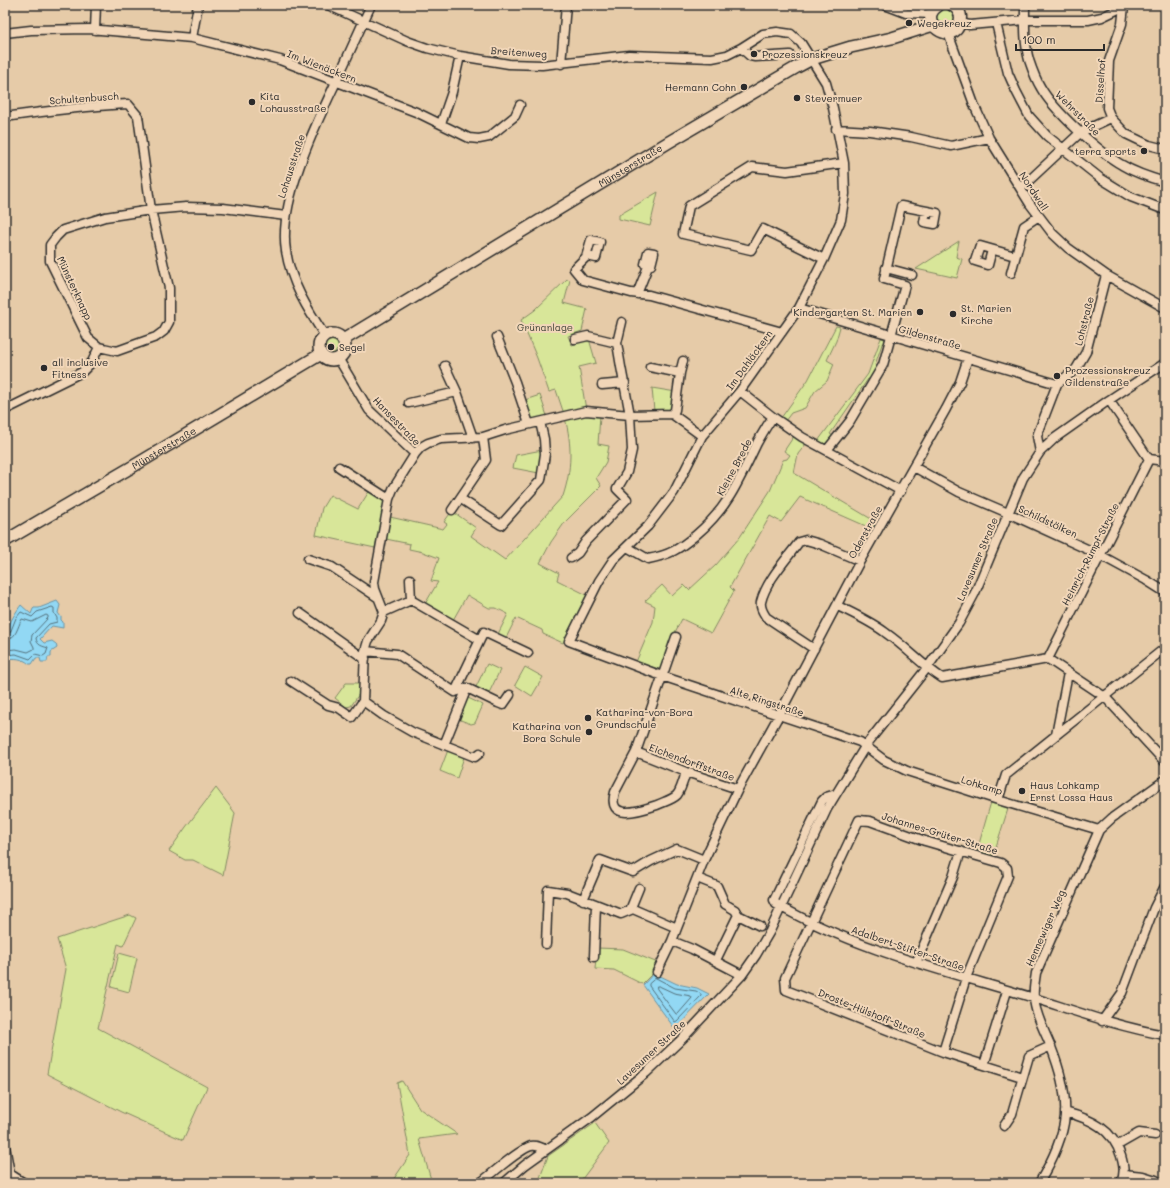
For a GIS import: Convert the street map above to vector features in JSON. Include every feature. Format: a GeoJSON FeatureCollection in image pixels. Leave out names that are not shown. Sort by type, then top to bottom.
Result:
{"type":"FeatureCollection","features":[{"type":"Feature","properties":{"kind":"main road"},"geometry":{"type":"LineString","coordinates":[[939,5],[934,9],[932,19],[939,31],[948,33],[957,28],[960,23],[960,15],[953,5]]}},
{"type":"Feature","properties":{"kind":"main road","name":"Münsterstraße"},"geometry":{"type":"LineString","coordinates":[[343,340],[780,76],[812,59],[851,47],[898,36],[932,19]]}},
{"type":"Feature","properties":{"kind":"main road"},"geometry":{"type":"LineString","coordinates":[[335,334],[340,336],[343,340],[344,350],[338,358],[329,359],[321,354],[319,344],[321,339],[325,336],[335,334]]}},
{"type":"Feature","properties":{"kind":"main road","name":"Münsterstraße"},"geometry":{"type":"LineString","coordinates":[[5,541],[321,354]]}},
{"type":"Feature","properties":{"kind":"street"},"geometry":{"type":"LineString","coordinates":[[94,30],[96,5]]}},
{"type":"Feature","properties":{"kind":"street"},"geometry":{"type":"LineString","coordinates":[[192,38],[198,5]]}},
{"type":"Feature","properties":{"kind":"street","name":"Breitenweg"},"geometry":{"type":"LineString","coordinates":[[328,5],[418,45],[460,56],[509,64],[561,64],[596,58],[629,55],[712,58],[727,55],[763,34],[777,32],[791,34],[801,43],[812,59]]}},
{"type":"Feature","properties":{"kind":"street","name":"Lohausstraße"},"geometry":{"type":"LineString","coordinates":[[325,336],[292,278],[286,250],[286,216],[299,170],[322,110],[371,5]]}},
{"type":"Feature","properties":{"kind":"street"},"geometry":{"type":"LineString","coordinates":[[561,64],[566,5]]}},
{"type":"Feature","properties":{"kind":"street"},"geometry":{"type":"LineString","coordinates":[[885,5],[906,13],[932,19]]}},
{"type":"Feature","properties":{"kind":"street","name":"Wehrstraße"},"geometry":{"type":"LineString","coordinates":[[1025,5],[1025,40],[1029,59],[1041,88],[1053,105],[1103,152],[1123,166],[1151,178],[1165,182]]}},
{"type":"Feature","properties":{"kind":"street"},"geometry":{"type":"LineString","coordinates":[[960,23],[970,25],[1025,20],[1088,20],[1102,17],[1126,6]]}},
{"type":"Feature","properties":{"kind":"street","name":"Disselhof"},"geometry":{"type":"LineString","coordinates":[[1111,118],[1108,108],[1109,61],[1122,24],[1126,6]]}},
{"type":"Feature","properties":{"kind":"street"},"geometry":{"type":"LineString","coordinates":[[996,23],[1008,74],[1029,116],[1048,136],[1100,178],[1130,197],[1165,210]]}},
{"type":"Feature","properties":{"kind":"street","name":"Im Wienäckern"},"geometry":{"type":"LineString","coordinates":[[5,33],[31,30],[94,30],[192,38],[268,56],[416,112],[469,138],[479,139],[489,137],[515,116],[520,105]]}},
{"type":"Feature","properties":{"kind":"street","name":"Nordwall"},"geometry":{"type":"LineString","coordinates":[[948,33],[975,107],[989,138],[1020,188],[1052,233],[1068,248],[1106,275],[1165,308]]}},
{"type":"Feature","properties":{"kind":"street"},"geometry":{"type":"LineString","coordinates":[[741,48],[755,57],[790,55]]}},
{"type":"Feature","properties":{"kind":"street"},"geometry":{"type":"LineString","coordinates":[[441,124],[452,92],[460,56]]}},
{"type":"Feature","properties":{"kind":"street","name":"Im Dahläckern"},"geometry":{"type":"LineString","coordinates":[[569,641],[599,581],[613,560],[648,526],[674,492],[702,436],[740,391],[799,308],[824,259],[841,220],[845,194],[844,163],[833,108],[826,83],[812,59]]}},
{"type":"Feature","properties":{"kind":"street","name":"Schultenbusch"},"geometry":{"type":"LineString","coordinates":[[5,117],[59,109],[128,104],[138,116],[151,210]]}},
{"type":"Feature","properties":{"kind":"street"},"geometry":{"type":"LineString","coordinates":[[1020,188],[1081,132],[1111,118],[1126,134],[1149,145],[1165,149]]}},
{"type":"Feature","properties":{"kind":"street"},"geometry":{"type":"LineString","coordinates":[[836,129],[877,132],[911,137],[951,146],[989,138]]}},
{"type":"Feature","properties":{"kind":"street"},"geometry":{"type":"LineString","coordinates":[[824,259],[763,229],[751,250],[683,234],[689,206],[752,167],[787,170],[844,163]]}},
{"type":"Feature","properties":{"kind":"street"},"geometry":{"type":"LineString","coordinates":[[905,285],[884,278],[901,206],[926,211]]}},
{"type":"Feature","properties":{"kind":"street","name":"Münsterknapp"},"geometry":{"type":"LineString","coordinates":[[100,348],[88,338],[50,261],[50,245],[63,230],[105,217],[151,210],[186,207],[223,208],[286,216]]}},
{"type":"Feature","properties":{"kind":"street"},"geometry":{"type":"LineString","coordinates":[[5,410],[82,372],[92,362],[100,348],[117,351],[156,337],[164,331],[169,322],[169,288],[151,210]]}},
{"type":"Feature","properties":{"kind":"street"},"geometry":{"type":"LineString","coordinates":[[1011,273],[1015,260],[1014,256],[1024,226],[1039,216]]}},
{"type":"Feature","properties":{"kind":"street"},"geometry":{"type":"LineString","coordinates":[[992,250],[1014,256]]}},
{"type":"Feature","properties":{"kind":"street"},"geometry":{"type":"LineString","coordinates":[[587,256],[574,269],[583,280],[637,294],[649,295],[782,332]]}},
{"type":"Feature","properties":{"kind":"street"},"geometry":{"type":"LineString","coordinates":[[637,294],[649,264]]}},
{"type":"Feature","properties":{"kind":"street"},"geometry":{"type":"LineString","coordinates":[[827,450],[850,420],[882,365],[905,285],[910,275],[886,268]]}},
{"type":"Feature","properties":{"kind":"street","name":"Lohstraße"},"geometry":{"type":"LineString","coordinates":[[1040,452],[1037,436],[1057,384],[1076,368],[1086,352],[1106,275]]}},
{"type":"Feature","properties":{"kind":"street","name":"Gildenstraße"},"geometry":{"type":"LineString","coordinates":[[799,308],[1057,384]]}},
{"type":"Feature","properties":{"kind":"street"},"geometry":{"type":"LineString","coordinates":[[571,558],[578,553],[586,541],[627,500],[617,489],[626,472],[632,450],[630,415],[618,343],[622,322]]}},
{"type":"Feature","properties":{"kind":"street"},"geometry":{"type":"LineString","coordinates":[[575,339],[588,336],[618,343]]}},
{"type":"Feature","properties":{"kind":"street"},"geometry":{"type":"LineString","coordinates":[[497,337],[529,424]]}},
{"type":"Feature","properties":{"kind":"street","name":"Hansestraße"},"geometry":{"type":"LineString","coordinates":[[338,358],[369,410],[415,454],[389,499],[374,582],[377,597],[384,612]]}},
{"type":"Feature","properties":{"kind":"street","name":"Oderstraße"},"geometry":{"type":"LineString","coordinates":[[779,715],[838,606],[860,561],[901,491],[956,389],[968,358]]}},
{"type":"Feature","properties":{"kind":"street"},"geometry":{"type":"LineString","coordinates":[[672,414],[675,410],[683,361]]}},
{"type":"Feature","properties":{"kind":"street","name":"Lavesumer Straße"},"geometry":{"type":"LineString","coordinates":[[504,1183],[520,1169],[592,1118],[646,1073],[683,1038],[742,975],[761,948],[827,809],[866,745],[927,668],[959,623],[974,593],[1023,478],[1040,452],[1055,438],[1165,362]]}},
{"type":"Feature","properties":{"kind":"street"},"geometry":{"type":"LineString","coordinates":[[445,366],[473,438]]}},
{"type":"Feature","properties":{"kind":"street"},"geometry":{"type":"LineString","coordinates":[[650,367],[680,373]]}},
{"type":"Feature","properties":{"kind":"street"},"geometry":{"type":"LineString","coordinates":[[602,385],[625,383]]}},
{"type":"Feature","properties":{"kind":"street"},"geometry":{"type":"LineString","coordinates":[[740,391],[773,417],[808,440],[901,491]]}},
{"type":"Feature","properties":{"kind":"street"},"geometry":{"type":"LineString","coordinates":[[409,403],[456,392]]}},
{"type":"Feature","properties":{"kind":"street"},"geometry":{"type":"LineString","coordinates":[[1109,400],[1149,459],[1165,461]]}},
{"type":"Feature","properties":{"kind":"street"},"geometry":{"type":"LineString","coordinates":[[415,454],[421,448],[441,439],[483,437],[504,430],[586,412],[630,415],[672,414],[702,436]]}},
{"type":"Feature","properties":{"kind":"street","name":"Kleine Brede"},"geometry":{"type":"LineString","coordinates":[[627,547],[648,559],[664,557],[679,548],[706,527],[735,490],[757,443],[773,417]]}},
{"type":"Feature","properties":{"kind":"street"},"geometry":{"type":"LineString","coordinates":[[461,499],[501,525],[541,480],[545,454],[544,439],[540,422]]}},
{"type":"Feature","properties":{"kind":"street"},"geometry":{"type":"LineString","coordinates":[[452,510],[461,499],[486,460],[483,437]]}},
{"type":"Feature","properties":{"kind":"street","name":"Heinrich-Rumpf-Straße"},"geometry":{"type":"LineString","coordinates":[[1048,659],[1149,459]]}},
{"type":"Feature","properties":{"kind":"street"},"geometry":{"type":"LineString","coordinates":[[339,467],[389,499]]}},
{"type":"Feature","properties":{"kind":"street","name":"Schildstölken"},"geometry":{"type":"LineString","coordinates":[[914,467],[959,492],[1100,555],[1165,592]]}},
{"type":"Feature","properties":{"kind":"street"},"geometry":{"type":"LineString","coordinates":[[814,649],[766,617],[762,610],[761,603],[771,581],[799,542],[806,540],[820,544],[860,561]]}},
{"type":"Feature","properties":{"kind":"street"},"geometry":{"type":"LineString","coordinates":[[308,559],[332,568],[377,597]]}},
{"type":"Feature","properties":{"kind":"street"},"geometry":{"type":"LineString","coordinates":[[410,579],[411,600]]}},
{"type":"Feature","properties":{"kind":"street"},"geometry":{"type":"LineString","coordinates":[[291,681],[328,705],[339,708],[352,717],[363,701],[365,655],[368,641],[381,621],[384,612],[411,600]]}},
{"type":"Feature","properties":{"kind":"street"},"geometry":{"type":"LineString","coordinates":[[411,600],[480,640]]}},
{"type":"Feature","properties":{"kind":"street"},"geometry":{"type":"LineString","coordinates":[[838,606],[885,632],[927,668],[942,678],[1048,659],[1105,696],[1165,762]]}},
{"type":"Feature","properties":{"kind":"street"},"geometry":{"type":"LineString","coordinates":[[300,613],[365,655],[397,654],[455,692]]}},
{"type":"Feature","properties":{"kind":"street"},"geometry":{"type":"LineString","coordinates":[[455,692],[484,632],[528,653]]}},
{"type":"Feature","properties":{"kind":"street"},"geometry":{"type":"LineString","coordinates":[[662,676],[676,637]]}},
{"type":"Feature","properties":{"kind":"street","name":"Alte Ringstraße"},"geometry":{"type":"LineString","coordinates":[[569,641],[662,676],[866,745]]}},
{"type":"Feature","properties":{"kind":"street"},"geometry":{"type":"LineString","coordinates":[[998,800],[1006,775],[1165,648]]}},
{"type":"Feature","properties":{"kind":"street"},"geometry":{"type":"LineString","coordinates":[[1056,735],[1068,673]]}},
{"type":"Feature","properties":{"kind":"street","name":"Eichendorffstraße"},"geometry":{"type":"LineString","coordinates":[[662,676],[636,752],[686,772],[738,789],[779,715]]}},
{"type":"Feature","properties":{"kind":"street"},"geometry":{"type":"LineString","coordinates":[[455,692],[467,688],[498,704],[504,704],[510,695]]}},
{"type":"Feature","properties":{"kind":"street"},"geometry":{"type":"LineString","coordinates":[[444,745],[467,688]]}},
{"type":"Feature","properties":{"kind":"street"},"geometry":{"type":"LineString","coordinates":[[363,701],[384,716],[412,732],[475,757],[480,752]]}},
{"type":"Feature","properties":{"kind":"street","name":"Lohkamp"},"geometry":{"type":"LineString","coordinates":[[866,745],[884,760],[907,771],[1099,830]]}},
{"type":"Feature","properties":{"kind":"street"},"geometry":{"type":"LineString","coordinates":[[636,752],[614,792],[614,805],[618,810],[626,813],[634,812],[671,799],[678,794],[686,772]]}},
{"type":"Feature","properties":{"kind":"street","name":"Hennewiger Weg"},"geometry":{"type":"LineString","coordinates":[[1039,1183],[1064,1130],[1066,1112],[1063,1082],[1037,1011],[1034,998],[1036,973],[1099,830],[1112,818],[1165,780]]}},
{"type":"Feature","properties":{"kind":"street"},"geometry":{"type":"LineString","coordinates":[[657,972],[672,941],[704,860],[738,789]]}},
{"type":"Feature","properties":{"kind":"street","name":"Johannes-Grüter-Straße"},"geometry":{"type":"LineString","coordinates":[[811,922],[859,820],[870,821],[925,841],[1001,863],[1007,868],[1009,873],[966,978]]}},
{"type":"Feature","properties":{"kind":"street"},"geometry":{"type":"LineString","coordinates":[[583,900],[600,860],[633,872],[651,861],[677,849],[704,860]]}},
{"type":"Feature","properties":{"kind":"street"},"geometry":{"type":"LineString","coordinates":[[916,963],[953,877],[961,851]]}},
{"type":"Feature","properties":{"kind":"street"},"geometry":{"type":"LineString","coordinates":[[697,878],[717,886],[725,904],[735,910],[738,915],[760,926]]}},
{"type":"Feature","properties":{"kind":"street"},"geometry":{"type":"LineString","coordinates":[[1102,1021],[1122,993],[1154,908],[1165,886]]}},
{"type":"Feature","properties":{"kind":"street"},"geometry":{"type":"LineString","coordinates":[[630,910],[639,888]]}},
{"type":"Feature","properties":{"kind":"street"},"geometry":{"type":"LineString","coordinates":[[546,944],[548,890],[567,893],[621,914],[630,910],[638,911],[677,928]]}},
{"type":"Feature","properties":{"kind":"street"},"geometry":{"type":"LineString","coordinates":[[594,957],[596,905]]}},
{"type":"Feature","properties":{"kind":"street","name":"Adalbert-Stifter-Straße"},"geometry":{"type":"LineString","coordinates":[[781,907],[865,946],[916,963],[1034,998],[1102,1021],[1165,1035]]}},
{"type":"Feature","properties":{"kind":"street"},"geometry":{"type":"LineString","coordinates":[[716,960],[738,915]]}},
{"type":"Feature","properties":{"kind":"street","name":"Droste-Hülshoff-Straße"},"geometry":{"type":"LineString","coordinates":[[811,922],[785,978],[786,990],[943,1052],[1022,1077]]}},
{"type":"Feature","properties":{"kind":"street"},"geometry":{"type":"LineString","coordinates":[[672,941],[716,960],[742,975]]}},
{"type":"Feature","properties":{"kind":"street"},"geometry":{"type":"LineString","coordinates":[[943,1052],[966,978]]}},
{"type":"Feature","properties":{"kind":"street"},"geometry":{"type":"LineString","coordinates":[[984,1066],[1007,991]]}},
{"type":"Feature","properties":{"kind":"street"},"geometry":{"type":"LineString","coordinates":[[1004,1126],[1012,1114],[1029,1056],[1050,1046]]}},
{"type":"Feature","properties":{"kind":"street"},"geometry":{"type":"LineString","coordinates":[[1066,1112],[1098,1125],[1106,1130],[1118,1145],[1124,1174],[1121,1183]]}},
{"type":"Feature","properties":{"kind":"street"},"geometry":{"type":"LineString","coordinates":[[1118,1145],[1139,1133],[1155,1135]]}},
{"type":"Feature","properties":{"kind":"street"},"geometry":{"type":"LineString","coordinates":[[5,1146],[10,1174],[24,1183]]}},
{"type":"Feature","properties":{"kind":"street"},"geometry":{"type":"LineString","coordinates":[[480,1183],[508,1161],[532,1146],[541,1146],[546,1150]]}},
{"type":"Feature","properties":{"kind":"street"},"geometry":{"type":"LineString","coordinates":[[1124,1174],[1143,1176],[1156,1180]]}},
{"type":"Feature","properties":{"kind":"green space"},"geometry":{"type":"Polygon","coordinates":[[[946,8],[953,11],[956,18],[953,25],[946,28],[939,25],[936,18],[939,11],[946,8]]]}},
{"type":"Feature","properties":{"kind":"green space"},"geometry":{"type":"Polygon","coordinates":[[[658,192],[650,226],[619,219],[619,215],[658,192]]]}},
{"type":"Feature","properties":{"kind":"green space"},"geometry":{"type":"Polygon","coordinates":[[[959,241],[956,257],[962,259],[957,278],[916,269],[959,241]]]}},
{"type":"Feature","properties":{"kind":"green space","name":"Grünanlage"},"geometry":{"type":"Polygon","coordinates":[[[567,279],[570,280],[564,303],[587,309],[582,331],[568,336],[572,345],[589,339],[596,363],[579,367],[586,410],[564,414],[556,390],[549,392],[521,320],[535,310],[567,279]]]}},
{"type":"Feature","properties":{"kind":"green space"},"geometry":{"type":"Polygon","coordinates":[[[836,326],[840,327],[836,341],[827,360],[834,364],[827,381],[815,391],[805,408],[791,413],[785,421],[781,418],[808,380],[836,326]]]}},
{"type":"Feature","properties":{"kind":"green space"},"geometry":{"type":"Polygon","coordinates":[[[328,338],[336,338],[341,343],[339,354],[336,356],[328,356],[323,351],[323,343],[328,338]]]}},
{"type":"Feature","properties":{"kind":"green space"},"geometry":{"type":"Polygon","coordinates":[[[881,338],[885,339],[887,343],[886,345],[882,344],[875,365],[879,367],[872,380],[868,379],[830,434],[833,436],[825,444],[818,441],[868,374],[881,338]]]}},
{"type":"Feature","properties":{"kind":"green space"},"geometry":{"type":"Polygon","coordinates":[[[652,388],[676,392],[671,410],[654,411],[652,388]]]}},
{"type":"Feature","properties":{"kind":"green space"},"geometry":{"type":"Polygon","coordinates":[[[540,395],[547,416],[533,419],[525,400],[540,395]]]}},
{"type":"Feature","properties":{"kind":"green space"},"geometry":{"type":"Polygon","coordinates":[[[584,413],[600,416],[598,444],[609,446],[606,462],[596,478],[601,486],[565,522],[551,542],[540,563],[559,573],[557,580],[587,595],[563,643],[543,634],[542,630],[516,618],[506,638],[498,634],[508,614],[496,608],[489,608],[467,595],[453,620],[425,604],[438,582],[431,581],[439,558],[409,549],[410,544],[386,539],[390,517],[443,529],[447,524],[444,522],[452,511],[476,528],[471,536],[505,560],[563,496],[568,476],[570,457],[569,437],[565,418],[584,413]]]}},
{"type":"Feature","properties":{"kind":"green space"},"geometry":{"type":"Polygon","coordinates":[[[794,436],[806,444],[798,454],[794,473],[878,523],[875,530],[800,497],[781,522],[770,516],[730,587],[734,591],[711,633],[682,619],[674,634],[662,670],[636,662],[653,622],[655,606],[645,601],[662,585],[672,596],[684,585],[689,590],[716,565],[740,537],[770,491],[783,460],[787,459],[790,455],[784,451],[794,436]]]}},
{"type":"Feature","properties":{"kind":"green space"},"geometry":{"type":"Polygon","coordinates":[[[542,450],[539,473],[513,468],[516,455],[542,450]]]}},
{"type":"Feature","properties":{"kind":"green space"},"geometry":{"type":"Polygon","coordinates":[[[370,490],[385,501],[375,548],[316,535],[322,508],[330,495],[358,509],[370,490]]]}},
{"type":"Feature","properties":{"kind":"green space"},"geometry":{"type":"Polygon","coordinates":[[[487,664],[500,670],[488,695],[475,689],[487,664]]]}},
{"type":"Feature","properties":{"kind":"green space"},"geometry":{"type":"Polygon","coordinates":[[[525,667],[543,677],[532,696],[515,685],[525,667]]]}},
{"type":"Feature","properties":{"kind":"green space"},"geometry":{"type":"Polygon","coordinates":[[[346,683],[361,683],[361,691],[351,706],[346,707],[335,698],[346,683]]]}},
{"type":"Feature","properties":{"kind":"green space"},"geometry":{"type":"Polygon","coordinates":[[[468,698],[483,705],[475,723],[471,724],[458,719],[465,699],[468,698]]]}},
{"type":"Feature","properties":{"kind":"green space"},"geometry":{"type":"Polygon","coordinates":[[[448,750],[464,757],[457,778],[440,771],[448,750]]]}},
{"type":"Feature","properties":{"kind":"green space"},"geometry":{"type":"Polygon","coordinates":[[[216,788],[235,813],[223,875],[193,860],[185,860],[169,851],[216,788]]]}},
{"type":"Feature","properties":{"kind":"green space"},"geometry":{"type":"Polygon","coordinates":[[[991,802],[1008,807],[993,856],[977,851],[991,802]]]}},
{"type":"Feature","properties":{"kind":"green space"},"geometry":{"type":"Polygon","coordinates":[[[130,915],[136,918],[123,946],[118,944],[98,1028],[207,1087],[183,1140],[121,1112],[47,1074],[66,969],[57,939],[130,915]]]}},
{"type":"Feature","properties":{"kind":"green space"},"geometry":{"type":"Polygon","coordinates":[[[597,948],[623,949],[658,963],[654,972],[642,984],[614,970],[595,969],[597,948]]]}},
{"type":"Feature","properties":{"kind":"green space"},"geometry":{"type":"Polygon","coordinates":[[[119,953],[137,958],[129,992],[111,987],[119,953]]]}},
{"type":"Feature","properties":{"kind":"green space"},"geometry":{"type":"Polygon","coordinates":[[[402,1081],[420,1109],[457,1134],[419,1139],[432,1183],[391,1183],[410,1155],[397,1083],[402,1081]]]}},
{"type":"Feature","properties":{"kind":"green space"},"geometry":{"type":"Polygon","coordinates":[[[595,1123],[609,1143],[579,1183],[538,1183],[548,1156],[595,1123]]]}},
{"type":"Feature","properties":{"kind":"water"},"geometry":{"type":"Polygon","coordinates":[[[57,601],[60,605],[58,613],[63,622],[63,628],[52,626],[40,639],[44,643],[52,641],[56,644],[57,648],[51,652],[51,657],[48,657],[47,662],[41,662],[40,658],[36,658],[32,664],[18,659],[6,659],[4,652],[5,637],[13,617],[21,605],[31,614],[34,608],[39,608],[57,601]]]}},
{"type":"Feature","properties":{"kind":"water"},"geometry":{"type":"Polygon","coordinates":[[[654,973],[677,984],[697,988],[709,994],[675,1029],[643,985],[654,973]]]}},
{"type":"Feature","properties":{"kind":"place","name":"Wegekreuz"},"geometry":{"type":"Point","coordinates":[909,23]}},
{"type":"Feature","properties":{"kind":"place","name":"Prozessionskreuz"},"geometry":{"type":"Point","coordinates":[754,54]}},
{"type":"Feature","properties":{"kind":"place","name":"Hermann Cohn"},"geometry":{"type":"Point","coordinates":[744,87]}},
{"type":"Feature","properties":{"kind":"place","name":"Stevermuer"},"geometry":{"type":"Point","coordinates":[797,98]}},
{"type":"Feature","properties":{"kind":"place","name":"Kita Lohausstraße"},"geometry":{"type":"Point","coordinates":[252,102]}},
{"type":"Feature","properties":{"kind":"place","name":"terra sports"},"geometry":{"type":"Point","coordinates":[1144,151]}},
{"type":"Feature","properties":{"kind":"place","name":"Kindergarten St. Marien"},"geometry":{"type":"Point","coordinates":[920,312]}},
{"type":"Feature","properties":{"kind":"place","name":"St. Marien Kirche"},"geometry":{"type":"Point","coordinates":[953,314]}},
{"type":"Feature","properties":{"kind":"place","name":"Segel"},"geometry":{"type":"Point","coordinates":[331,347]}},
{"type":"Feature","properties":{"kind":"place","name":"all inclusive Fitness"},"geometry":{"type":"Point","coordinates":[44,368]}},
{"type":"Feature","properties":{"kind":"place","name":"Prozessionskreuz Gildenstraße"},"geometry":{"type":"Point","coordinates":[1057,376]}},
{"type":"Feature","properties":{"kind":"place","name":"Katharina-von-Bora Grundschule"},"geometry":{"type":"Point","coordinates":[588,718]}},
{"type":"Feature","properties":{"kind":"place","name":"Katharina von Bora Schule"},"geometry":{"type":"Point","coordinates":[589,732]}},
{"type":"Feature","properties":{"kind":"place","name":"Haus Lohkamp Ernst Lossa Haus"},"geometry":{"type":"Point","coordinates":[1022,791]}}]}
